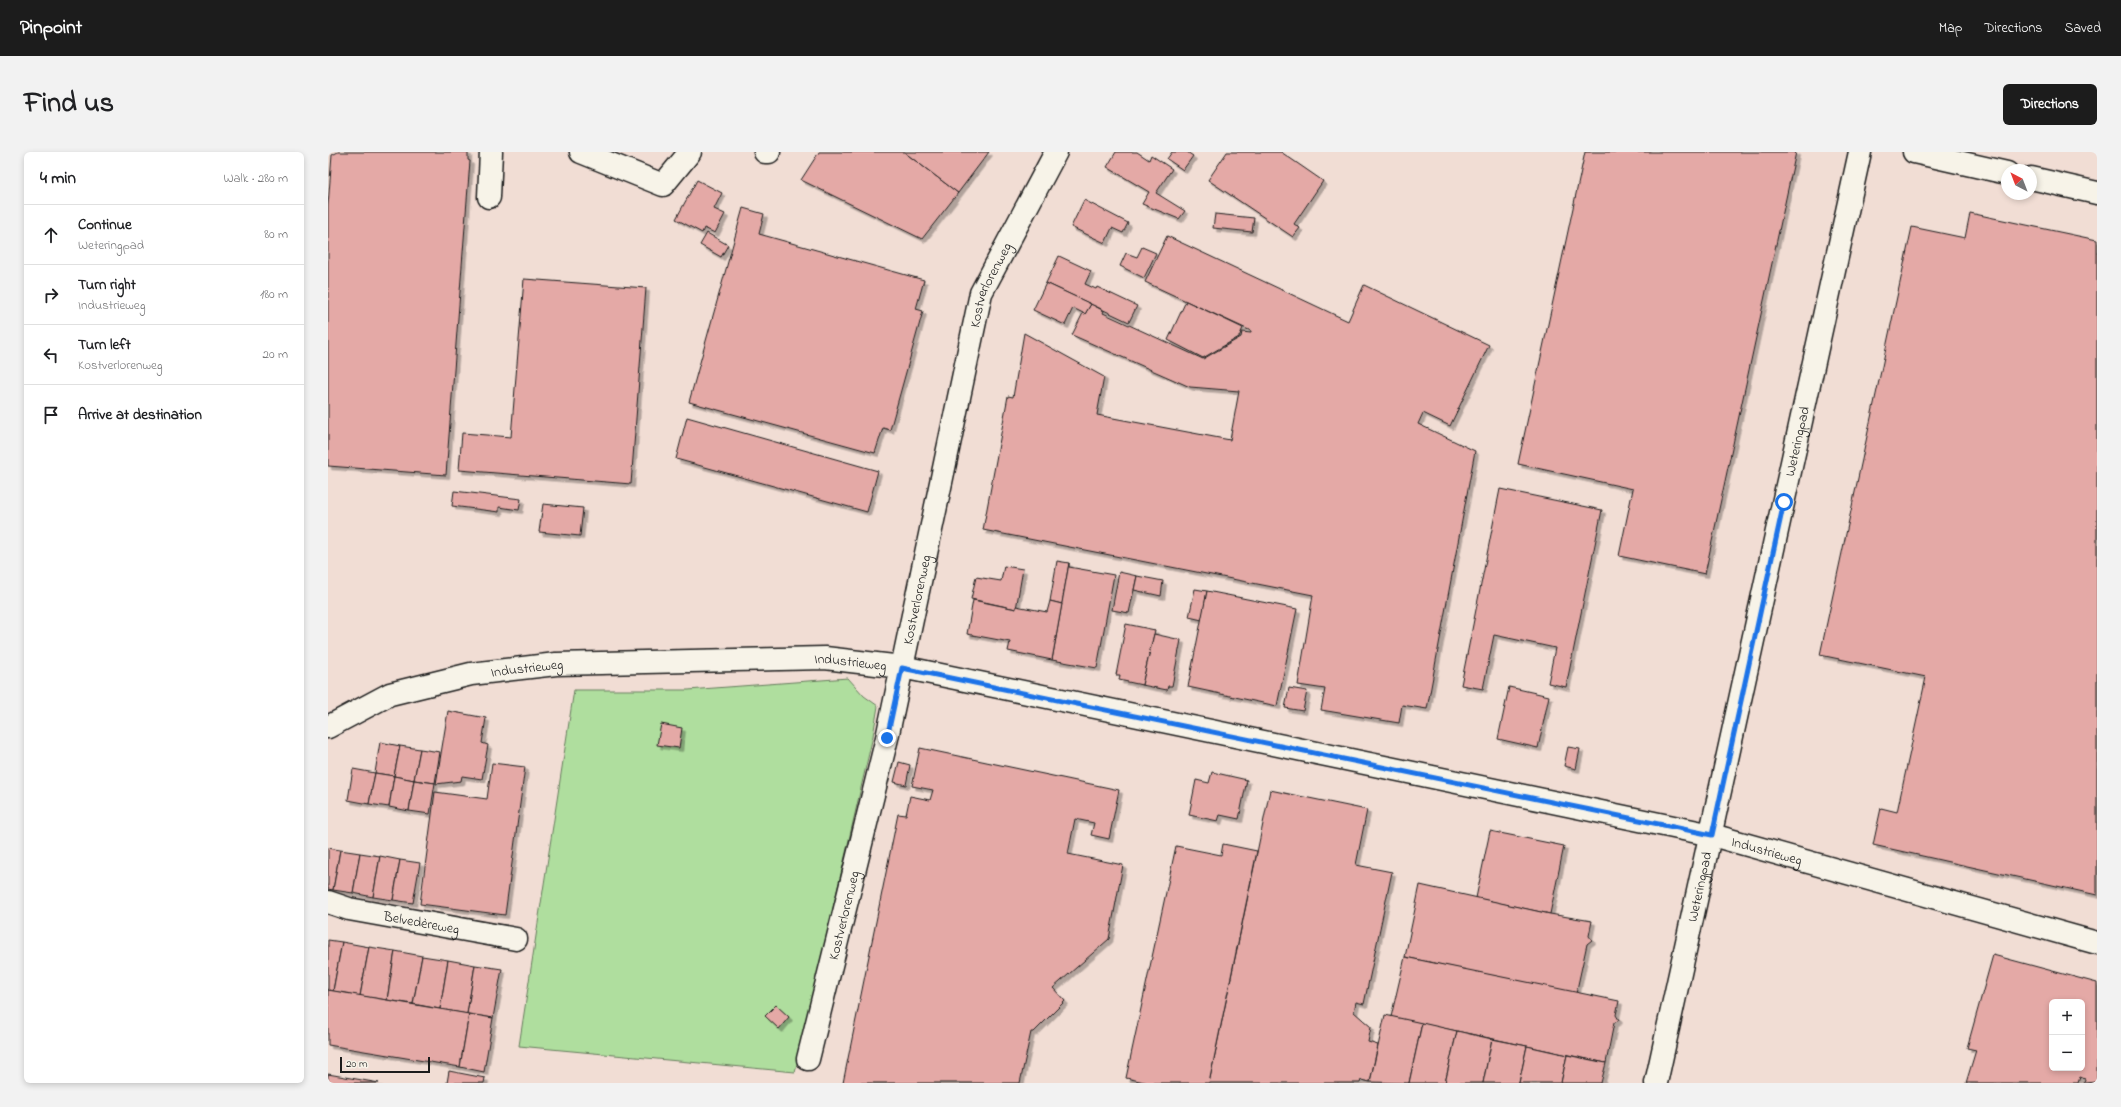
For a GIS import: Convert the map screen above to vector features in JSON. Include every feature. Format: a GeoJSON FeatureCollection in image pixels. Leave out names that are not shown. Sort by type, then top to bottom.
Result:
{"type":"FeatureCollection","features":[{"type":"Feature","properties":{"kind":"street"},"geometry":{"type":"LineString","coordinates":[[489,197],[491,152]]}},
{"type":"Feature","properties":{"kind":"street"},"geometry":{"type":"LineString","coordinates":[[581,152],[663,185],[690,152]]}},
{"type":"Feature","properties":{"kind":"street","name":"Kostverlorenweg"},"geometry":{"type":"LineString","coordinates":[[808,1059],[887,738],[981,293],[1056,152]]}},
{"type":"Feature","properties":{"kind":"street","name":"Weteringpad"},"geometry":{"type":"LineString","coordinates":[[1656,1083],[1712,835],[1860,152]]}},
{"type":"Feature","properties":{"kind":"street"},"geometry":{"type":"LineString","coordinates":[[1914,152],[2001,172]]}},
{"type":"Feature","properties":{"kind":"street"},"geometry":{"type":"LineString","coordinates":[[2037,179],[2097,193]]}},
{"type":"Feature","properties":{"kind":"street","name":"Industrieweg"},"geometry":{"type":"LineString","coordinates":[[328,727],[390,694],[471,674],[548,665],[825,658],[902,668],[1712,835],[2097,943]]}},
{"type":"Feature","properties":{"kind":"street","name":"Belvedèreweg"},"geometry":{"type":"LineString","coordinates":[[328,902],[349,909],[516,938]]}},
{"type":"Feature","properties":{"kind":"green space"},"geometry":{"type":"Polygon","coordinates":[[[848,678],[864,696],[878,706],[873,736],[795,1072],[519,1046],[574,690],[688,690],[848,678]]]}},
{"type":"Feature","properties":{"kind":"building"},"geometry":{"type":"Polygon","coordinates":[[[338,152],[468,152],[468,160],[470,161],[446,475],[328,466],[328,206],[332,155],[338,152]]]}},
{"type":"Feature","properties":{"kind":"building"},"geometry":{"type":"Polygon","coordinates":[[[819,152],[904,152],[958,193],[922,239],[801,180],[819,152]]]}},
{"type":"Feature","properties":{"kind":"building"},"geometry":{"type":"Polygon","coordinates":[[[904,152],[989,152],[958,193],[904,152]]]}},
{"type":"Feature","properties":{"kind":"building"},"geometry":{"type":"Polygon","coordinates":[[[1116,152],[1137,152],[1149,160],[1151,155],[1172,169],[1156,193],[1185,211],[1179,219],[1142,204],[1149,192],[1107,167],[1116,152]]]}},
{"type":"Feature","properties":{"kind":"building"},"geometry":{"type":"Polygon","coordinates":[[[1172,152],[1187,152],[1193,156],[1183,170],[1167,159],[1172,152]]]}},
{"type":"Feature","properties":{"kind":"building"},"geometry":{"type":"Polygon","coordinates":[[[1227,152],[1281,152],[1323,181],[1294,224],[1300,228],[1293,237],[1208,180],[1227,152]]]}},
{"type":"Feature","properties":{"kind":"building"},"geometry":{"type":"Polygon","coordinates":[[[1585,152],[1796,152],[1705,574],[1619,556],[1633,489],[1518,464],[1585,152]]]}},
{"type":"Feature","properties":{"kind":"building"},"geometry":{"type":"Polygon","coordinates":[[[697,180],[722,193],[714,209],[725,214],[715,233],[704,228],[702,233],[676,219],[697,180]]]}},
{"type":"Feature","properties":{"kind":"building"},"geometry":{"type":"Polygon","coordinates":[[[1084,200],[1128,223],[1123,233],[1112,228],[1105,243],[1071,227],[1084,200]]]}},
{"type":"Feature","properties":{"kind":"building"},"geometry":{"type":"Polygon","coordinates":[[[743,208],[764,214],[759,234],[924,280],[916,309],[923,311],[890,430],[883,428],[875,453],[689,402],[743,208]]]}},
{"type":"Feature","properties":{"kind":"building"},"geometry":{"type":"Polygon","coordinates":[[[1970,213],[2097,240],[2097,895],[1873,845],[1881,808],[1897,812],[1926,677],[1820,655],[1912,227],[1965,238],[1970,213]]]}},
{"type":"Feature","properties":{"kind":"building"},"geometry":{"type":"Polygon","coordinates":[[[1215,214],[1254,218],[1252,232],[1213,228],[1215,214]]]}},
{"type":"Feature","properties":{"kind":"building"},"geometry":{"type":"Polygon","coordinates":[[[707,233],[728,245],[721,257],[700,245],[707,233]]]}},
{"type":"Feature","properties":{"kind":"building"},"geometry":{"type":"Polygon","coordinates":[[[1167,236],[1348,321],[1364,285],[1489,345],[1450,426],[1423,413],[1418,424],[1475,451],[1427,709],[1402,705],[1399,723],[1321,710],[1325,689],[1298,685],[1313,595],[983,530],[1008,396],[1013,397],[1024,333],[1104,377],[1097,415],[1230,440],[1239,391],[1190,387],[1072,335],[1083,313],[1085,314],[1091,304],[1104,311],[1103,313],[1203,359],[1241,337],[1242,332],[1251,333],[1251,331],[1145,282],[1167,236]]]}},
{"type":"Feature","properties":{"kind":"building"},"geometry":{"type":"Polygon","coordinates":[[[1142,247],[1156,253],[1144,278],[1120,266],[1126,253],[1137,257],[1142,247]]]}},
{"type":"Feature","properties":{"kind":"building"},"geometry":{"type":"Polygon","coordinates":[[[1059,256],[1091,271],[1085,284],[1096,289],[1097,287],[1137,306],[1129,322],[1046,283],[1059,256]]]}},
{"type":"Feature","properties":{"kind":"building"},"geometry":{"type":"Polygon","coordinates":[[[524,279],[646,288],[631,484],[459,470],[462,433],[511,437],[524,279]]]}},
{"type":"Feature","properties":{"kind":"building"},"geometry":{"type":"Polygon","coordinates":[[[1046,283],[1091,304],[1085,314],[1073,308],[1065,325],[1033,310],[1046,283]]]}},
{"type":"Feature","properties":{"kind":"building"},"geometry":{"type":"Polygon","coordinates":[[[1186,301],[1243,328],[1239,337],[1203,358],[1168,340],[1186,301]]]}},
{"type":"Feature","properties":{"kind":"building"},"geometry":{"type":"Polygon","coordinates":[[[687,417],[878,471],[867,512],[676,459],[687,417]]]}},
{"type":"Feature","properties":{"kind":"building"},"geometry":{"type":"Polygon","coordinates":[[[1500,489],[1602,510],[1566,687],[1548,683],[1555,648],[1494,635],[1483,689],[1461,685],[1500,489]]]}},
{"type":"Feature","properties":{"kind":"building"},"geometry":{"type":"Polygon","coordinates":[[[454,491],[521,499],[519,510],[499,507],[499,512],[452,506],[454,491]]]}},
{"type":"Feature","properties":{"kind":"building"},"geometry":{"type":"Polygon","coordinates":[[[543,504],[583,508],[580,536],[539,532],[543,504]]]}},
{"type":"Feature","properties":{"kind":"building"},"geometry":{"type":"Polygon","coordinates":[[[1057,561],[1069,563],[1062,604],[1050,601],[1057,561]]]}},
{"type":"Feature","properties":{"kind":"building"},"geometry":{"type":"Polygon","coordinates":[[[1069,563],[1069,567],[1114,575],[1097,668],[1052,660],[1069,563]]]}},
{"type":"Feature","properties":{"kind":"building"},"geometry":{"type":"Polygon","coordinates":[[[1004,566],[1023,569],[1016,609],[971,599],[976,577],[1001,581],[1004,566]]]}},
{"type":"Feature","properties":{"kind":"building"},"geometry":{"type":"Polygon","coordinates":[[[1119,572],[1137,576],[1129,613],[1112,610],[1119,572]]]}},
{"type":"Feature","properties":{"kind":"building"},"geometry":{"type":"Polygon","coordinates":[[[1137,576],[1163,581],[1161,596],[1134,590],[1137,576]]]}},
{"type":"Feature","properties":{"kind":"building"},"geometry":{"type":"Polygon","coordinates":[[[1195,589],[1207,591],[1202,620],[1189,617],[1195,589]]]}},
{"type":"Feature","properties":{"kind":"building"},"geometry":{"type":"Polygon","coordinates":[[[1207,591],[1297,609],[1277,706],[1188,687],[1207,591]]]}},
{"type":"Feature","properties":{"kind":"building"},"geometry":{"type":"Polygon","coordinates":[[[973,600],[1016,609],[1016,606],[1047,612],[1050,601],[1062,604],[1052,660],[1008,651],[1010,642],[967,634],[973,600]]]}},
{"type":"Feature","properties":{"kind":"building"},"geometry":{"type":"Polygon","coordinates":[[[1126,624],[1155,630],[1142,685],[1119,680],[1120,675],[1116,675],[1126,624]]]}},
{"type":"Feature","properties":{"kind":"building"},"geometry":{"type":"Polygon","coordinates":[[[1154,634],[1181,640],[1172,686],[1168,686],[1167,690],[1142,685],[1154,634]]]}},
{"type":"Feature","properties":{"kind":"building"},"geometry":{"type":"Polygon","coordinates":[[[1509,687],[1549,696],[1538,748],[1498,739],[1509,687]]]}},
{"type":"Feature","properties":{"kind":"building"},"geometry":{"type":"Polygon","coordinates":[[[1289,688],[1307,691],[1303,711],[1285,708],[1289,688]]]}},
{"type":"Feature","properties":{"kind":"building"},"geometry":{"type":"Polygon","coordinates":[[[448,711],[486,718],[482,743],[488,745],[482,779],[462,776],[461,781],[436,784],[448,711]]]}},
{"type":"Feature","properties":{"kind":"building"},"geometry":{"type":"Polygon","coordinates":[[[661,724],[682,728],[679,748],[657,745],[661,724]]]}},
{"type":"Feature","properties":{"kind":"building"},"geometry":{"type":"Polygon","coordinates":[[[380,742],[400,746],[394,776],[375,773],[380,742]]]}},
{"type":"Feature","properties":{"kind":"building"},"geometry":{"type":"Polygon","coordinates":[[[400,746],[420,749],[414,780],[394,776],[400,746]]]}},
{"type":"Feature","properties":{"kind":"building"},"geometry":{"type":"Polygon","coordinates":[[[1568,747],[1580,749],[1576,769],[1564,766],[1568,747]]]}},
{"type":"Feature","properties":{"kind":"building"},"geometry":{"type":"Polygon","coordinates":[[[920,748],[1119,790],[1109,839],[1091,835],[1094,823],[1075,819],[1068,854],[1123,865],[1109,939],[1053,988],[1065,1001],[1034,1032],[1031,1032],[1020,1083],[843,1083],[898,814],[906,815],[910,796],[930,800],[933,790],[912,786],[920,748]]]}},
{"type":"Feature","properties":{"kind":"building"},"geometry":{"type":"Polygon","coordinates":[[[420,749],[440,752],[435,783],[414,780],[420,749]]]}},
{"type":"Feature","properties":{"kind":"building"},"geometry":{"type":"Polygon","coordinates":[[[899,762],[910,765],[906,785],[894,782],[899,762]]]}},
{"type":"Feature","properties":{"kind":"building"},"geometry":{"type":"Polygon","coordinates":[[[492,763],[525,767],[505,915],[420,904],[435,792],[487,799],[492,763]]]}},
{"type":"Feature","properties":{"kind":"building"},"geometry":{"type":"Polygon","coordinates":[[[353,769],[375,773],[369,804],[348,800],[353,769]]]}},
{"type":"Feature","properties":{"kind":"building"},"geometry":{"type":"Polygon","coordinates":[[[1212,772],[1247,780],[1239,819],[1220,815],[1218,821],[1189,815],[1196,780],[1209,783],[1212,772]]]}},
{"type":"Feature","properties":{"kind":"building"},"geometry":{"type":"Polygon","coordinates":[[[375,773],[394,776],[389,807],[369,804],[375,773]]]}},
{"type":"Feature","properties":{"kind":"building"},"geometry":{"type":"Polygon","coordinates":[[[394,776],[414,780],[409,811],[389,807],[394,776]]]}},
{"type":"Feature","properties":{"kind":"building"},"geometry":{"type":"Polygon","coordinates":[[[414,780],[435,783],[430,814],[409,811],[414,780]]]}},
{"type":"Feature","properties":{"kind":"building"},"geometry":{"type":"Polygon","coordinates":[[[1270,790],[1367,810],[1356,865],[1392,872],[1364,1004],[1356,1002],[1354,1012],[1371,1027],[1368,1042],[1378,1045],[1370,1082],[1361,1080],[1360,1083],[1209,1083],[1270,790]]]}},
{"type":"Feature","properties":{"kind":"building"},"geometry":{"type":"Polygon","coordinates":[[[1490,831],[1564,846],[1550,914],[1476,898],[1490,831]]]}},
{"type":"Feature","properties":{"kind":"building"},"geometry":{"type":"Polygon","coordinates":[[[1223,844],[1257,851],[1209,1083],[1149,1083],[1126,1078],[1176,846],[1221,855],[1223,844]]]}},
{"type":"Feature","properties":{"kind":"building"},"geometry":{"type":"Polygon","coordinates":[[[328,848],[340,850],[333,890],[328,889],[328,848]]]}},
{"type":"Feature","properties":{"kind":"building"},"geometry":{"type":"Polygon","coordinates":[[[340,850],[360,853],[353,893],[333,890],[340,850]]]}},
{"type":"Feature","properties":{"kind":"building"},"geometry":{"type":"Polygon","coordinates":[[[360,853],[380,856],[373,897],[353,893],[360,853]]]}},
{"type":"Feature","properties":{"kind":"building"},"geometry":{"type":"Polygon","coordinates":[[[380,856],[400,860],[393,900],[373,897],[380,856]]]}},
{"type":"Feature","properties":{"kind":"building"},"geometry":{"type":"Polygon","coordinates":[[[400,860],[420,863],[413,903],[393,900],[400,860]]]}},
{"type":"Feature","properties":{"kind":"building"},"geometry":{"type":"Polygon","coordinates":[[[1420,885],[1550,914],[1592,921],[1589,936],[1592,940],[1587,944],[1576,994],[1405,957],[1420,885]]]}},
{"type":"Feature","properties":{"kind":"building"},"geometry":{"type":"Polygon","coordinates":[[[328,940],[342,942],[333,991],[328,990],[328,940]]]}},
{"type":"Feature","properties":{"kind":"building"},"geometry":{"type":"Polygon","coordinates":[[[342,942],[369,947],[360,996],[333,991],[342,942]]]}},
{"type":"Feature","properties":{"kind":"building"},"geometry":{"type":"Polygon","coordinates":[[[369,947],[395,951],[387,1000],[360,996],[369,947]]]}},
{"type":"Feature","properties":{"kind":"building"},"geometry":{"type":"Polygon","coordinates":[[[395,951],[422,956],[413,1004],[387,1000],[395,951]]]}},
{"type":"Feature","properties":{"kind":"building"},"geometry":{"type":"Polygon","coordinates":[[[1993,955],[2097,983],[2097,1082],[2084,1083],[2085,1079],[2080,1077],[2078,1083],[1966,1083],[1976,1050],[1967,1048],[1993,955]]]}},
{"type":"Feature","properties":{"kind":"building"},"geometry":{"type":"Polygon","coordinates":[[[422,956],[448,960],[440,1009],[413,1004],[422,956]]]}},
{"type":"Feature","properties":{"kind":"building"},"geometry":{"type":"Polygon","coordinates":[[[1405,957],[1619,1001],[1616,1015],[1619,1020],[1614,1023],[1606,1063],[1391,1017],[1405,957]]]}},
{"type":"Feature","properties":{"kind":"building"},"geometry":{"type":"Polygon","coordinates":[[[448,960],[475,965],[467,1014],[440,1009],[448,960]]]}},
{"type":"Feature","properties":{"kind":"building"},"geometry":{"type":"Polygon","coordinates":[[[475,965],[502,969],[493,1018],[467,1014],[475,965]]]}},
{"type":"Feature","properties":{"kind":"building"},"geometry":{"type":"Polygon","coordinates":[[[328,990],[469,1014],[460,1067],[328,1045],[328,990]]]}},
{"type":"Feature","properties":{"kind":"building"},"geometry":{"type":"Polygon","coordinates":[[[776,1005],[789,1017],[779,1029],[765,1016],[776,1005]]]}},
{"type":"Feature","properties":{"kind":"building"},"geometry":{"type":"Polygon","coordinates":[[[469,1014],[493,1018],[484,1072],[460,1067],[469,1014]]]}},
{"type":"Feature","properties":{"kind":"building"},"geometry":{"type":"Polygon","coordinates":[[[1385,1015],[1422,1023],[1409,1083],[1370,1082],[1385,1015]]]}},
{"type":"Feature","properties":{"kind":"building"},"geometry":{"type":"Polygon","coordinates":[[[1422,1023],[1457,1031],[1445,1083],[1409,1083],[1422,1023]]]}},
{"type":"Feature","properties":{"kind":"building"},"geometry":{"type":"Polygon","coordinates":[[[1457,1031],[1492,1039],[1483,1083],[1445,1083],[1457,1031]]]}},
{"type":"Feature","properties":{"kind":"building"},"geometry":{"type":"Polygon","coordinates":[[[1492,1039],[1527,1046],[1519,1083],[1483,1083],[1492,1039]]]}},
{"type":"Feature","properties":{"kind":"building"},"geometry":{"type":"Polygon","coordinates":[[[1527,1046],[1567,1055],[1561,1083],[1519,1083],[1527,1046]]]}},
{"type":"Feature","properties":{"kind":"building"},"geometry":{"type":"Polygon","coordinates":[[[1567,1055],[1606,1063],[1601,1083],[1561,1083],[1567,1055]]]}},
{"type":"Feature","properties":{"kind":"building"},"geometry":{"type":"Polygon","coordinates":[[[449,1071],[485,1078],[484,1083],[447,1083],[449,1071]]]}},
{"type":"Feature","properties":{"kind":"building"},"geometry":{"type":"Polygon","coordinates":[[[328,1074],[379,1083],[328,1083],[328,1074]]]}},
{"type":"Feature","properties":{"kind":"route"},"geometry":{"type":"LineString","coordinates":[[887,738],[902,668],[1712,835],[1784,502]]}}]}
